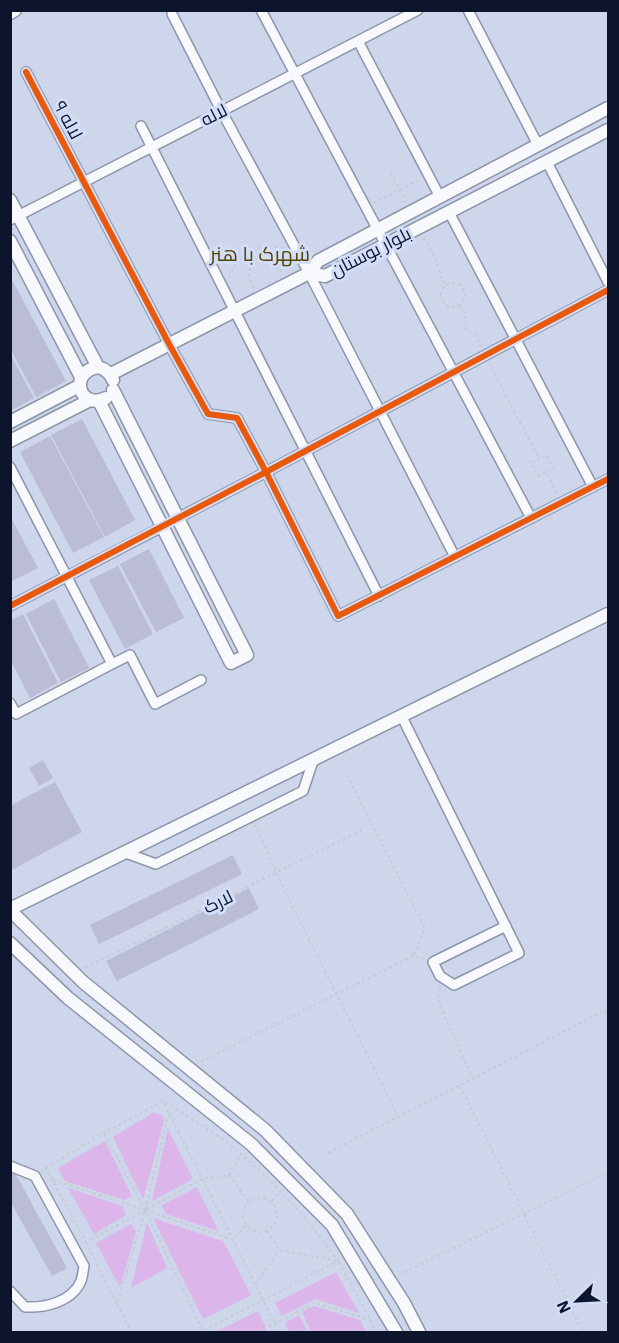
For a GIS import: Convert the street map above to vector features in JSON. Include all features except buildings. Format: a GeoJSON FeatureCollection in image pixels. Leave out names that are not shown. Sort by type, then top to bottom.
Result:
{"type":"FeatureCollection","features":[{"type":"Feature","properties":{"kind":"street"},"geometry":{"type":"LineString","coordinates":[[10,13],[15,10]]}},
{"type":"Feature","properties":{"kind":"street"},"geometry":{"type":"LineString","coordinates":[[261,10],[531,518]]}},
{"type":"Feature","properties":{"kind":"street","name":"لاله"},"geometry":{"type":"LineString","coordinates":[[15,218],[418,10]]}},
{"type":"Feature","properties":{"kind":"street"},"geometry":{"type":"LineString","coordinates":[[468,10],[538,145]]}},
{"type":"Feature","properties":{"kind":"street"},"geometry":{"type":"LineString","coordinates":[[172,14],[455,557]]}},
{"type":"Feature","properties":{"kind":"street"},"geometry":{"type":"LineString","coordinates":[[358,41],[440,197]]}},
{"type":"Feature","properties":{"kind":"street","name":"لاله ۹"},"geometry":{"type":"LineString","coordinates":[[26,72],[168,344],[208,414],[237,418],[266,472]]}},
{"type":"Feature","properties":{"kind":"street","name":"بلوار بوستان"},"geometry":{"type":"LineString","coordinates":[[609,108],[318,261],[309,273],[325,276],[609,130]]}},
{"type":"Feature","properties":{"kind":"street"},"geometry":{"type":"LineString","coordinates":[[141,126],[379,596]]}},
{"type":"Feature","properties":{"kind":"street"},"geometry":{"type":"LineString","coordinates":[[547,162],[609,282]]}},
{"type":"Feature","properties":{"kind":"street"},"geometry":{"type":"LineString","coordinates":[[10,200],[15,218],[98,367]]}},
{"type":"Feature","properties":{"kind":"street"},"geometry":{"type":"LineString","coordinates":[[449,212],[592,487]]}},
{"type":"Feature","properties":{"kind":"street"},"geometry":{"type":"LineString","coordinates":[[10,241],[80,382],[82,394],[94,401],[162,526],[231,663],[247,655],[112,390]]}},
{"type":"Feature","properties":{"kind":"street"},"geometry":{"type":"LineString","coordinates":[[111,374],[168,344],[231,305],[258,298],[309,273]]}},
{"type":"Feature","properties":{"kind":"street"},"geometry":{"type":"LineString","coordinates":[[10,606],[609,290]]}},
{"type":"Feature","properties":{"kind":"street"},"geometry":{"type":"LineString","coordinates":[[10,422],[80,382],[90,368],[98,367],[111,374],[114,382],[108,397],[94,401],[10,441]]}},
{"type":"Feature","properties":{"kind":"street"},"geometry":{"type":"LineString","coordinates":[[10,467],[112,664]]}},
{"type":"Feature","properties":{"kind":"street"},"geometry":{"type":"LineString","coordinates":[[266,472],[338,616],[609,479]]}},
{"type":"Feature","properties":{"kind":"street"},"geometry":{"type":"LineString","coordinates":[[418,1332],[389,1280],[347,1214],[265,1130],[74,974],[10,909],[126,854],[609,614]]}},
{"type":"Feature","properties":{"kind":"street"},"geometry":{"type":"LineString","coordinates":[[10,703],[16,714],[130,655],[155,704],[201,680]]}},
{"type":"Feature","properties":{"kind":"street"},"geometry":{"type":"LineString","coordinates":[[402,717],[506,926],[519,953],[454,986],[440,976],[433,962],[506,926]]}},
{"type":"Feature","properties":{"kind":"street"},"geometry":{"type":"LineString","coordinates":[[126,854],[156,864],[303,791],[313,760]]}},
{"type":"Feature","properties":{"kind":"street"},"geometry":{"type":"LineString","coordinates":[[10,943],[69,999],[251,1144],[332,1225],[396,1332]]}},
{"type":"Feature","properties":{"kind":"street"},"geometry":{"type":"LineString","coordinates":[[10,1166],[35,1176],[84,1266],[81,1282],[68,1296],[44,1308],[25,1307],[11,1296]]}},
{"type":"Feature","properties":{"kind":"path"},"geometry":{"type":"LineString","coordinates":[[391,174],[411,212]]}},
{"type":"Feature","properties":{"kind":"path"},"geometry":{"type":"LineString","coordinates":[[365,207],[429,176]]}},
{"type":"Feature","properties":{"kind":"path"},"geometry":{"type":"LineString","coordinates":[[418,228],[439,266],[443,283],[447,285]]}},
{"type":"Feature","properties":{"kind":"path"},"geometry":{"type":"LineString","coordinates":[[231,305],[228,284],[232,270],[241,258],[262,247],[278,247],[300,256]]}},
{"type":"Feature","properties":{"kind":"path"},"geometry":{"type":"LineString","coordinates":[[252,251],[256,259]]}},
{"type":"Feature","properties":{"kind":"path"},"geometry":{"type":"LineString","coordinates":[[258,298],[248,274],[250,266],[256,259],[266,257],[275,261],[288,283]]}},
{"type":"Feature","properties":{"kind":"path"},"geometry":{"type":"LineString","coordinates":[[456,283],[463,289],[465,298],[459,305],[450,307],[443,302],[441,292],[447,285],[456,283]]}},
{"type":"Feature","properties":{"kind":"path"},"geometry":{"type":"LineString","coordinates":[[459,305],[465,316],[464,326],[475,334],[539,459]]}},
{"type":"Feature","properties":{"kind":"path"},"geometry":{"type":"LineString","coordinates":[[546,455],[553,468],[546,472],[538,476],[531,463],[546,455]]}},
{"type":"Feature","properties":{"kind":"path"},"geometry":{"type":"LineString","coordinates":[[546,472],[562,502]]}},
{"type":"Feature","properties":{"kind":"path"},"geometry":{"type":"LineString","coordinates":[[189,1068],[413,956],[425,928],[347,775]]}},
{"type":"Feature","properties":{"kind":"path"},"geometry":{"type":"LineString","coordinates":[[252,816],[276,873],[398,1117]]}},
{"type":"Feature","properties":{"kind":"path"},"geometry":{"type":"LineString","coordinates":[[413,956],[433,962]]}},
{"type":"Feature","properties":{"kind":"path"},"geometry":{"type":"LineString","coordinates":[[440,976],[439,1004],[473,1079]]}},
{"type":"Feature","properties":{"kind":"path"},"geometry":{"type":"LineString","coordinates":[[328,1153],[609,1010]]}},
{"type":"Feature","properties":{"kind":"path"},"geometry":{"type":"LineString","coordinates":[[605,1011],[609,1019]]}},
{"type":"Feature","properties":{"kind":"path"},"geometry":{"type":"LineString","coordinates":[[460,1086],[583,1332]]}},
{"type":"Feature","properties":{"kind":"path"},"geometry":{"type":"LineString","coordinates":[[163,1101],[279,1332]]}},
{"type":"Feature","properties":{"kind":"path"},"geometry":{"type":"LineString","coordinates":[[35,1176],[45,1167],[163,1101]]}},
{"type":"Feature","properties":{"kind":"path"},"geometry":{"type":"LineString","coordinates":[[163,1101],[220,1138],[280,1192],[314,1227],[338,1261],[371,1320],[376,1331],[371,1332]]}},
{"type":"Feature","properties":{"kind":"path"},"geometry":{"type":"LineString","coordinates":[[117,1304],[169,1113]]}},
{"type":"Feature","properties":{"kind":"path"},"geometry":{"type":"LineString","coordinates":[[104,1133],[144,1210],[201,1332],[338,1261]]}},
{"type":"Feature","properties":{"kind":"path"},"geometry":{"type":"LineString","coordinates":[[229,1175],[240,1155]]}},
{"type":"Feature","properties":{"kind":"path"},"geometry":{"type":"LineString","coordinates":[[45,1167],[131,1332]]}},
{"type":"Feature","properties":{"kind":"path"},"geometry":{"type":"LineString","coordinates":[[389,1280],[609,1172]]}},
{"type":"Feature","properties":{"kind":"path"},"geometry":{"type":"LineString","coordinates":[[86,1242],[202,1179],[229,1175]]}},
{"type":"Feature","properties":{"kind":"path"},"geometry":{"type":"LineString","coordinates":[[229,1175],[248,1201]]}},
{"type":"Feature","properties":{"kind":"path"},"geometry":{"type":"LineString","coordinates":[[52,1180],[232,1240]]}},
{"type":"Feature","properties":{"kind":"path"},"geometry":{"type":"LineString","coordinates":[[272,1201],[280,1192]]}},
{"type":"Feature","properties":{"kind":"path"},"geometry":{"type":"LineString","coordinates":[[259,1198],[272,1201],[276,1211],[276,1222],[267,1231],[257,1232],[246,1225],[243,1211],[248,1201],[259,1198]]}},
{"type":"Feature","properties":{"kind":"path"},"geometry":{"type":"LineString","coordinates":[[232,1240],[246,1225]]}},
{"type":"Feature","properties":{"kind":"path"},"geometry":{"type":"LineString","coordinates":[[267,1231],[279,1251],[338,1261]]}},
{"type":"Feature","properties":{"kind":"path"},"geometry":{"type":"LineString","coordinates":[[255,1286],[279,1251]]}},
{"type":"Feature","properties":{"kind":"path"},"geometry":{"type":"LineString","coordinates":[[258,1332],[315,1303],[371,1320]]}},
{"type":"Feature","properties":{"kind":"shaded area"},"geometry":{"type":"Polygon","coordinates":[[[153,1113],[162,1115],[164,1121],[143,1200],[113,1137],[153,1113]]]}},
{"type":"Feature","properties":{"kind":"shaded area"},"geometry":{"type":"Polygon","coordinates":[[[168,1128],[193,1179],[152,1201],[168,1128]]]}},
{"type":"Feature","properties":{"kind":"shaded area"},"geometry":{"type":"Polygon","coordinates":[[[105,1141],[132,1196],[124,1200],[65,1181],[58,1168],[105,1141]]]}},
{"type":"Feature","properties":{"kind":"shaded area"},"geometry":{"type":"Polygon","coordinates":[[[197,1187],[218,1231],[166,1214],[162,1205],[197,1187]]]}},
{"type":"Feature","properties":{"kind":"shaded area"},"geometry":{"type":"Polygon","coordinates":[[[68,1188],[122,1206],[126,1215],[94,1234],[68,1188]]]}},
{"type":"Feature","properties":{"kind":"shaded area"},"geometry":{"type":"Polygon","coordinates":[[[153,1218],[223,1241],[251,1295],[203,1319],[153,1218]]]}},
{"type":"Feature","properties":{"kind":"shaded area"},"geometry":{"type":"Polygon","coordinates":[[[147,1223],[167,1268],[131,1288],[147,1223]]]}},
{"type":"Feature","properties":{"kind":"shaded area"},"geometry":{"type":"Polygon","coordinates":[[[131,1224],[136,1232],[120,1287],[96,1243],[131,1224]]]}},
{"type":"Feature","properties":{"kind":"shaded area"},"geometry":{"type":"Polygon","coordinates":[[[336,1272],[359,1313],[315,1299],[282,1316],[275,1303],[336,1272]]]}},
{"type":"Feature","properties":{"kind":"shaded area"},"geometry":{"type":"Polygon","coordinates":[[[314,1306],[360,1320],[366,1332],[311,1332],[302,1312],[314,1306]]]}},
{"type":"Feature","properties":{"kind":"shaded area"},"geometry":{"type":"Polygon","coordinates":[[[258,1311],[268,1332],[216,1332],[258,1311]]]}},
{"type":"Feature","properties":{"kind":"shaded area"},"geometry":{"type":"Polygon","coordinates":[[[299,1315],[308,1332],[290,1332],[285,1323],[299,1315]]]}},
{"type":"Feature","properties":{"kind":"cycle path"},"geometry":{"type":"LineString","coordinates":[[26,72],[208,414],[237,418],[266,472],[608,290]]}},
{"type":"Feature","properties":{"kind":"cycle path"},"geometry":{"type":"LineString","coordinates":[[10,606],[266,472],[338,616],[608,479]]}},
{"type":"Feature","properties":{"kind":"district","name":"شهرک با هنر"},"geometry":{"type":"Point","coordinates":[260,254]}}]}
